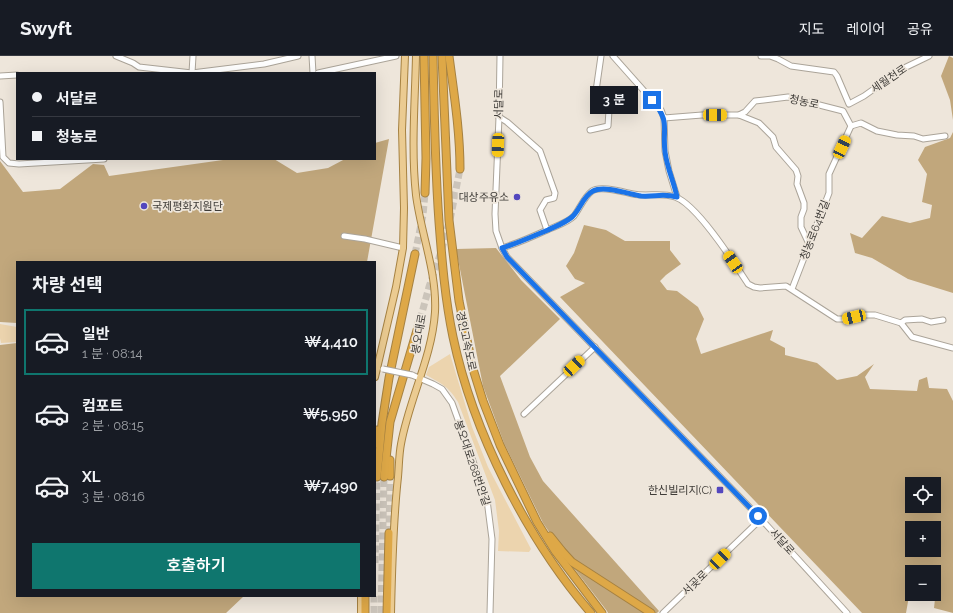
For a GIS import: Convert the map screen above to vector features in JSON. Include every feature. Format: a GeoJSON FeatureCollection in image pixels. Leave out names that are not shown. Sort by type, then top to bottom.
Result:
{"type":"FeatureCollection","features":[{"type":"Feature","properties":{"kind":"highway"},"geometry":{"type":"LineString","coordinates":[[424,56],[426,158],[425,193]]}},
{"type":"Feature","properties":{"kind":"highway","name":"경인고속도로"},"geometry":{"type":"LineString","coordinates":[[433,56],[435,163],[442,263],[452,330],[463,378],[478,419],[502,476],[536,538],[549,558],[591,613]]}},
{"type":"Feature","properties":{"kind":"highway","name":"경인고속도로"},"geometry":{"type":"LineString","coordinates":[[442,56],[449,220],[458,294],[466,337],[477,382],[497,438],[537,522],[555,551],[602,613]]}},
{"type":"Feature","properties":{"kind":"highway"},"geometry":{"type":"LineString","coordinates":[[449,56],[458,120],[460,169]]}},
{"type":"Feature","properties":{"kind":"highway","name":"봉오대로"},"geometry":{"type":"LineString","coordinates":[[416,254],[389,378],[382,423],[384,477],[390,422],[420,320]]}},
{"type":"Feature","properties":{"kind":"highway"},"geometry":{"type":"LineString","coordinates":[[376,438],[390,356],[397,330],[401,323]]}},
{"type":"Feature","properties":{"kind":"highway"},"geometry":{"type":"LineString","coordinates":[[537,522],[572,562],[651,613]]}},
{"type":"Feature","properties":{"kind":"highway"},"geometry":{"type":"LineString","coordinates":[[387,613],[390,533]]}},
{"type":"Feature","properties":{"kind":"highway"},"geometry":{"type":"LineString","coordinates":[[365,597],[365,613]]}},
{"type":"Feature","properties":{"kind":"main road"},"geometry":{"type":"LineString","coordinates":[[376,375],[380,368],[403,248],[404,208],[402,130],[405,56]]}},
{"type":"Feature","properties":{"kind":"main road","name":"봉오대로"},"geometry":{"type":"LineString","coordinates":[[391,613],[394,510],[401,445],[406,422],[427,357],[434,325],[435,309],[431,269],[418,213],[416,193],[414,162],[416,56]]}},
{"type":"Feature","properties":{"kind":"main road"},"geometry":{"type":"LineString","coordinates":[[361,597],[361,613]]}},
{"type":"Feature","properties":{"kind":"street"},"geometry":{"type":"LineString","coordinates":[[116,56],[133,62],[139,67],[183,72]]}},
{"type":"Feature","properties":{"kind":"street"},"geometry":{"type":"LineString","coordinates":[[192,72],[193,56]]}},
{"type":"Feature","properties":{"kind":"street"},"geometry":{"type":"LineString","coordinates":[[200,72],[264,64],[298,56]]}},
{"type":"Feature","properties":{"kind":"street"},"geometry":{"type":"LineString","coordinates":[[312,56],[313,72]]}},
{"type":"Feature","properties":{"kind":"street"},"geometry":{"type":"LineString","coordinates":[[322,72],[396,56]]}},
{"type":"Feature","properties":{"kind":"street","name":"서달로"},"geometry":{"type":"LineString","coordinates":[[500,56],[495,214],[496,231],[507,257],[761,519],[847,613]]}},
{"type":"Feature","properties":{"kind":"street"},"geometry":{"type":"LineString","coordinates":[[590,130],[608,126],[609,110],[598,97],[596,91],[600,56]]}},
{"type":"Feature","properties":{"kind":"street"},"geometry":{"type":"LineString","coordinates":[[613,56],[661,110],[664,118],[665,151],[677,197]]}},
{"type":"Feature","properties":{"kind":"street"},"geometry":{"type":"LineString","coordinates":[[761,56],[770,56],[790,66],[834,72],[849,104]]}},
{"type":"Feature","properties":{"kind":"street","name":"세월천로"},"geometry":{"type":"LineString","coordinates":[[843,111],[849,104],[864,96],[902,68],[929,56]]}},
{"type":"Feature","properties":{"kind":"street"},"geometry":{"type":"LineString","coordinates":[[139,67],[139,72]]}},
{"type":"Feature","properties":{"kind":"street"},"geometry":{"type":"LineString","coordinates":[[0,76],[16,75]]}},
{"type":"Feature","properties":{"kind":"street","name":"청농로"},"geometry":{"type":"LineString","coordinates":[[739,115],[745,112],[755,101],[788,97],[843,111]]}},
{"type":"Feature","properties":{"kind":"street"},"geometry":{"type":"LineString","coordinates":[[0,102],[3,157],[6,161],[15,164],[74,160]]}},
{"type":"Feature","properties":{"kind":"street"},"geometry":{"type":"LineString","coordinates":[[843,111],[850,126],[861,124],[877,131],[897,135],[914,136],[923,139],[945,136]]}},
{"type":"Feature","properties":{"kind":"street"},"geometry":{"type":"LineString","coordinates":[[664,118],[702,115],[739,115],[759,123],[773,136],[776,147],[796,170],[798,176],[797,184],[804,203],[804,209],[800,218],[801,227],[809,244]]}},
{"type":"Feature","properties":{"kind":"street"},"geometry":{"type":"LineString","coordinates":[[499,117],[540,150],[555,194],[554,198],[546,200],[540,210],[547,230]]}},
{"type":"Feature","properties":{"kind":"street","name":"청농로64번길"},"geometry":{"type":"LineString","coordinates":[[792,289],[829,193],[829,174],[850,126]]}},
{"type":"Feature","properties":{"kind":"street"},"geometry":{"type":"LineString","coordinates":[[502,248],[524,241],[565,222],[574,216],[587,196],[593,191],[600,189],[619,190],[639,195],[667,194],[677,197],[699,216],[721,244],[748,284],[760,288],[786,286],[836,319],[843,320],[864,315],[875,315],[901,323],[912,337],[953,348]]}},
{"type":"Feature","properties":{"kind":"street"},"geometry":{"type":"LineString","coordinates":[[344,236],[365,239],[403,248]]}},
{"type":"Feature","properties":{"kind":"street"},"geometry":{"type":"LineString","coordinates":[[901,323],[905,320],[922,319],[931,322],[943,320]]}},
{"type":"Feature","properties":{"kind":"street"},"geometry":{"type":"LineString","coordinates":[[524,414],[595,347]]}},
{"type":"Feature","properties":{"kind":"street","name":"봉오대로268번안길"},"geometry":{"type":"LineString","coordinates":[[380,368],[412,376],[433,384],[442,389],[452,403],[487,500],[492,539],[490,613]]}},
{"type":"Feature","properties":{"kind":"street","name":"서곶로"},"geometry":{"type":"LineString","coordinates":[[663,613],[761,519]]}},
{"type":"Feature","properties":{"kind":"shaded area"},"geometry":{"type":"Polygon","coordinates":[[[949,56],[953,58],[953,120],[950,100],[941,76],[949,56]]]}},
{"type":"Feature","properties":{"kind":"shaded area"},"geometry":{"type":"Polygon","coordinates":[[[953,132],[953,293],[908,279],[872,258],[855,253],[850,233],[862,238],[882,216],[910,223],[930,218],[932,205],[922,202],[927,174],[918,160],[925,147],[950,138],[953,132]]]}},
{"type":"Feature","properties":{"kind":"shaded area","name":"국제평화지원단"},"geometry":{"type":"Polygon","coordinates":[[[389,139],[367,261],[16,261],[16,323],[0,322],[0,161],[23,192],[60,189],[93,164],[104,165],[109,176],[223,160],[276,160],[297,173],[328,168],[343,160],[376,160],[376,143],[389,139]]]}},
{"type":"Feature","properties":{"kind":"shaded area"},"geometry":{"type":"Polygon","coordinates":[[[584,225],[606,230],[625,241],[670,241],[670,250],[681,264],[660,281],[667,290],[677,291],[698,307],[704,319],[696,339],[701,354],[773,330],[770,340],[785,348],[785,355],[817,363],[837,380],[857,376],[874,364],[865,377],[870,389],[917,391],[919,380],[927,377],[929,388],[947,389],[953,401],[953,613],[934,608],[935,601],[941,601],[941,565],[905,565],[905,601],[908,601],[906,613],[862,613],[560,297],[585,283],[575,279],[566,266],[574,253],[584,225]]]}},
{"type":"Feature","properties":{"kind":"shaded area"},"geometry":{"type":"Polygon","coordinates":[[[496,248],[521,280],[560,319],[500,376],[530,457],[543,481],[659,611],[657,613],[608,613],[573,567],[543,523],[504,443],[483,386],[456,249],[496,248]]]}},
{"type":"Feature","properties":{"kind":"shaded area"},"geometry":{"type":"Polygon","coordinates":[[[0,324],[16,327],[16,342],[1,343],[0,324]]]}},
{"type":"Feature","properties":{"kind":"shaded area"},"geometry":{"type":"Polygon","coordinates":[[[16,343],[16,597],[243,597],[226,613],[0,613],[0,345],[16,343]]]}},
{"type":"Feature","properties":{"kind":"shaded area"},"geometry":{"type":"Polygon","coordinates":[[[450,354],[472,427],[488,467],[531,549],[529,552],[498,551],[499,531],[495,500],[458,402],[451,392],[444,386],[426,375],[429,367],[450,354]]]}},
{"type":"Feature","properties":{"kind":"tunnel"},"geometry":{"type":"LineString","coordinates":[[420,320],[451,215],[460,169]]}},
{"type":"Feature","properties":{"kind":"tunnel"},"geometry":{"type":"LineString","coordinates":[[415,254],[423,215],[425,193]]}},
{"type":"Feature","properties":{"kind":"tunnel"},"geometry":{"type":"LineString","coordinates":[[389,533],[390,476]]}},
{"type":"Feature","properties":{"kind":"tunnel"},"geometry":{"type":"LineString","coordinates":[[376,520],[377,477]]}},
{"type":"Feature","properties":{"kind":"tunnel"},"geometry":{"type":"LineString","coordinates":[[381,613],[384,477]]}},
{"type":"Feature","properties":{"kind":"tunnel"},"geometry":{"type":"LineString","coordinates":[[374,597],[374,613]]}},
{"type":"Feature","properties":{"kind":"place","name":"대상주유소"},"geometry":{"type":"Point","coordinates":[517,197]}},
{"type":"Feature","properties":{"kind":"place","name":"국제평화지원단"},"geometry":{"type":"Point","coordinates":[144,206]}},
{"type":"Feature","properties":{"kind":"place","name":"한신빌리지(C)"},"geometry":{"type":"Point","coordinates":[720,490]}},
{"type":"Feature","properties":{"kind":"route"},"geometry":{"type":"LineString","coordinates":[[652,100],[661,110],[664,118],[666,143],[665,151],[677,197],[667,194],[646,196],[619,190],[600,189],[593,191],[587,196],[574,216],[565,222],[524,241],[502,248],[507,257],[758,516]]}}]}
